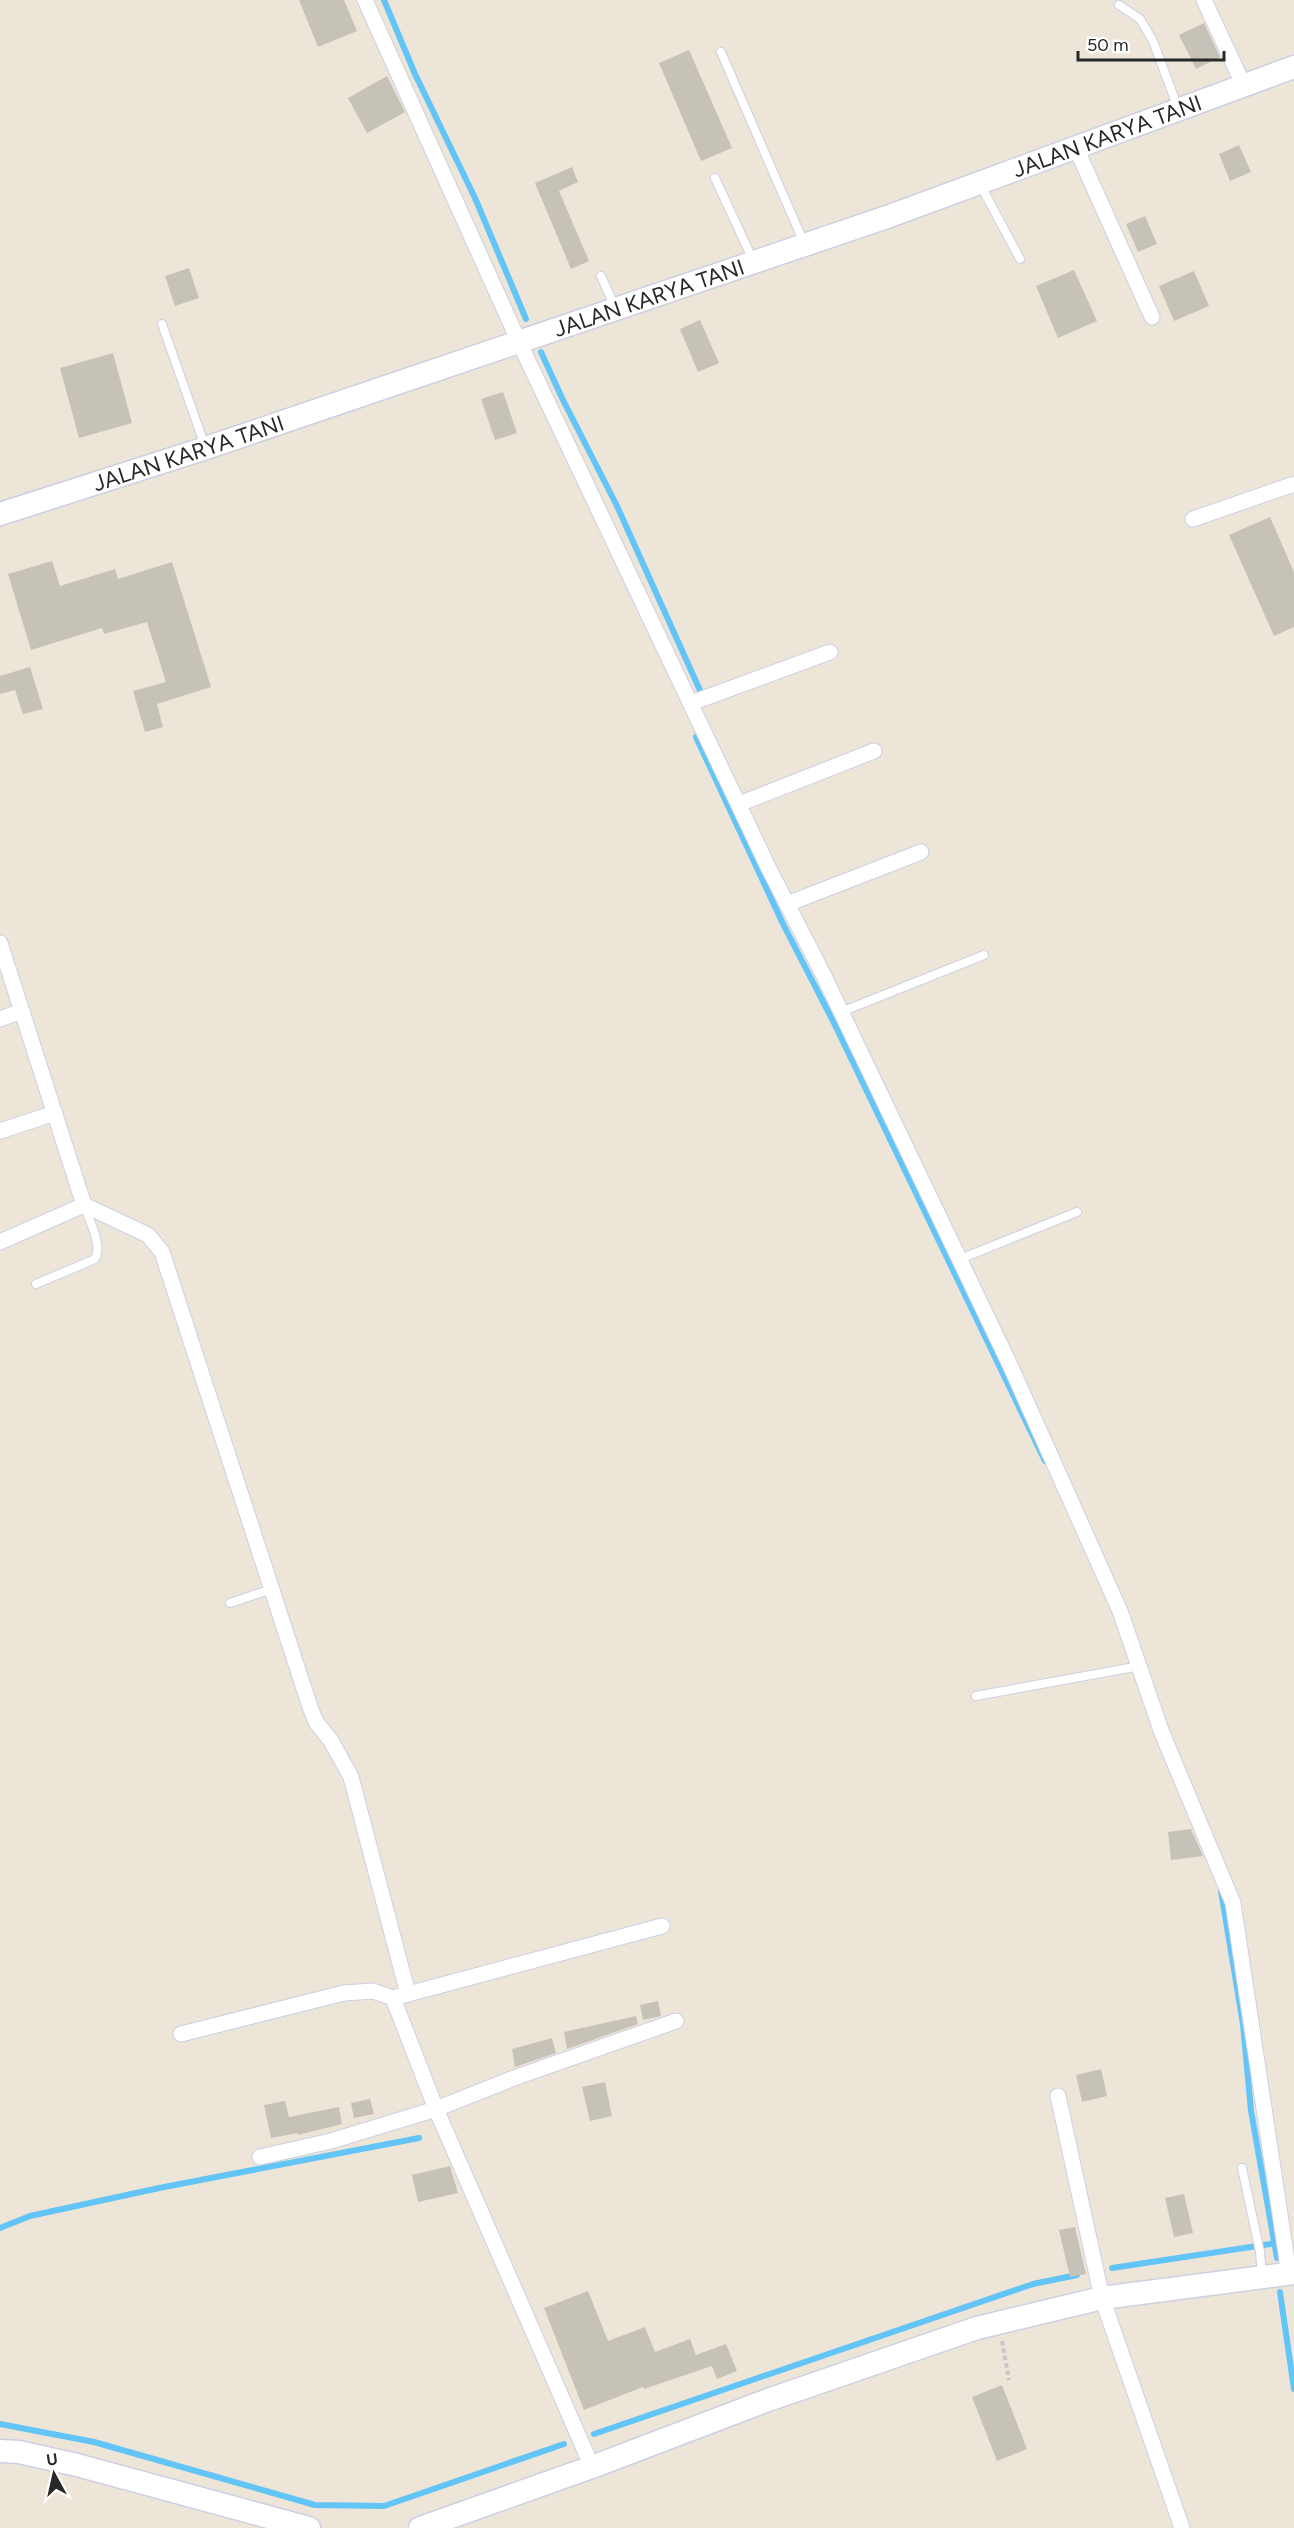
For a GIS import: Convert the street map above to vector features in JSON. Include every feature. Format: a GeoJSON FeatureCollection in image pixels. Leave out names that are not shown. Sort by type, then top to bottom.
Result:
{"type":"FeatureCollection","features":[{"type":"Feature","properties":{"kind":"street"},"geometry":{"type":"LineString","coordinates":[[365,0],[519,342],[787,904],[960,1259],[1053,1459],[1120,1611],[1162,1733],[1233,1903],[1292,2273],[1102,2298],[999,2323],[768,2400],[592,2467],[420,2528]]}},
{"type":"Feature","properties":{"kind":"street"},"geometry":{"type":"LineString","coordinates":[[1204,0],[1244,86]]}},
{"type":"Feature","properties":{"kind":"street","name":"JALAN KARYA TANI"},"geometry":{"type":"LineString","coordinates":[[0,514],[206,448],[804,245],[980,184],[1294,67]]}},
{"type":"Feature","properties":{"kind":"street"},"geometry":{"type":"LineString","coordinates":[[1076,148],[1152,317]]}},
{"type":"Feature","properties":{"kind":"street"},"geometry":{"type":"LineString","coordinates":[[1193,519],[1294,484]]}},
{"type":"Feature","properties":{"kind":"street"},"geometry":{"type":"LineString","coordinates":[[691,703],[830,652]]}},
{"type":"Feature","properties":{"kind":"street"},"geometry":{"type":"LineString","coordinates":[[739,804],[874,752]]}},
{"type":"Feature","properties":{"kind":"street"},"geometry":{"type":"LineString","coordinates":[[787,904],[921,852]]}},
{"type":"Feature","properties":{"kind":"street"},"geometry":{"type":"LineString","coordinates":[[0,943],[84,1205],[148,1235],[162,1251],[316,1722],[331,1741],[351,1777],[408,1994]]}},
{"type":"Feature","properties":{"kind":"street"},"geometry":{"type":"LineString","coordinates":[[0,1018],[22,1011]]}},
{"type":"Feature","properties":{"kind":"street"},"geometry":{"type":"LineString","coordinates":[[0,1131],[54,1113]]}},
{"type":"Feature","properties":{"kind":"street"},"geometry":{"type":"LineString","coordinates":[[0,1242],[84,1205]]}},
{"type":"Feature","properties":{"kind":"street"},"geometry":{"type":"LineString","coordinates":[[181,2034],[344,1994],[373,1991],[393,1998],[662,1926]]}},
{"type":"Feature","properties":{"kind":"street"},"geometry":{"type":"LineString","coordinates":[[393,1998],[436,2109],[592,2467]]}},
{"type":"Feature","properties":{"kind":"street"},"geometry":{"type":"LineString","coordinates":[[260,2157],[332,2140],[436,2109],[514,2078],[676,2020]]}},
{"type":"Feature","properties":{"kind":"street"},"geometry":{"type":"LineString","coordinates":[[1058,2096],[1102,2298],[1182,2528]]}},
{"type":"Feature","properties":{"kind":"street"},"geometry":{"type":"LineString","coordinates":[[0,2451],[19,2452],[77,2465],[309,2528]]}},
{"type":"Feature","properties":{"kind":"lane"},"geometry":{"type":"LineString","coordinates":[[1119,5],[1140,19],[1153,41],[1179,110]]}},
{"type":"Feature","properties":{"kind":"lane"},"geometry":{"type":"LineString","coordinates":[[721,52],[804,245]]}},
{"type":"Feature","properties":{"kind":"lane"},"geometry":{"type":"LineString","coordinates":[[715,178],[754,262]]}},
{"type":"Feature","properties":{"kind":"lane"},"geometry":{"type":"LineString","coordinates":[[980,184],[1020,259]]}},
{"type":"Feature","properties":{"kind":"lane"},"geometry":{"type":"LineString","coordinates":[[601,276],[616,309]]}},
{"type":"Feature","properties":{"kind":"lane"},"geometry":{"type":"LineString","coordinates":[[162,324],[206,448]]}},
{"type":"Feature","properties":{"kind":"lane"},"geometry":{"type":"LineString","coordinates":[[841,1012],[984,955]]}},
{"type":"Feature","properties":{"kind":"lane"},"geometry":{"type":"LineString","coordinates":[[36,1284],[95,1259],[98,1254],[96,1243],[84,1205]]}},
{"type":"Feature","properties":{"kind":"lane"},"geometry":{"type":"LineString","coordinates":[[960,1259],[1077,1212]]}},
{"type":"Feature","properties":{"kind":"lane"},"geometry":{"type":"LineString","coordinates":[[230,1603],[272,1589]]}},
{"type":"Feature","properties":{"kind":"lane"},"geometry":{"type":"LineString","coordinates":[[976,1696],[1140,1666]]}},
{"type":"Feature","properties":{"kind":"lane"},"geometry":{"type":"LineString","coordinates":[[1242,2168],[1260,2252],[1262,2277]]}},
{"type":"Feature","properties":{"kind":"path"},"geometry":{"type":"LineString","coordinates":[[999,2323],[1009,2379]]}},
{"type":"Feature","properties":{"kind":"building"},"geometry":{"type":"Polygon","coordinates":[[[299,0],[344,0],[357,31],[318,47],[299,0]]]}},
{"type":"Feature","properties":{"kind":"building"},"geometry":{"type":"Polygon","coordinates":[[[1204,23],[1220,57],[1196,69],[1179,35],[1204,23]]]}},
{"type":"Feature","properties":{"kind":"building"},"geometry":{"type":"Polygon","coordinates":[[[689,50],[732,148],[701,161],[659,63],[689,50]]]}},
{"type":"Feature","properties":{"kind":"building"},"geometry":{"type":"Polygon","coordinates":[[[387,76],[405,112],[367,133],[348,98],[387,76]]]}},
{"type":"Feature","properties":{"kind":"building"},"geometry":{"type":"Polygon","coordinates":[[[1239,145],[1251,172],[1230,181],[1219,154],[1239,145]]]}},
{"type":"Feature","properties":{"kind":"building"},"geometry":{"type":"Polygon","coordinates":[[[572,167],[578,182],[559,191],[589,261],[571,269],[535,183],[572,167]]]}},
{"type":"Feature","properties":{"kind":"building"},"geometry":{"type":"Polygon","coordinates":[[[1145,216],[1157,244],[1138,252],[1126,224],[1145,216]]]}},
{"type":"Feature","properties":{"kind":"building"},"geometry":{"type":"Polygon","coordinates":[[[189,268],[199,298],[175,306],[165,276],[189,268]]]}},
{"type":"Feature","properties":{"kind":"building"},"geometry":{"type":"Polygon","coordinates":[[[1074,270],[1097,321],[1058,338],[1036,286],[1074,270]]]}},
{"type":"Feature","properties":{"kind":"building"},"geometry":{"type":"Polygon","coordinates":[[[1194,271],[1209,306],[1174,321],[1159,286],[1194,271]]]}},
{"type":"Feature","properties":{"kind":"building"},"geometry":{"type":"Polygon","coordinates":[[[700,320],[719,363],[698,372],[680,329],[700,320]]]}},
{"type":"Feature","properties":{"kind":"building"},"geometry":{"type":"Polygon","coordinates":[[[113,353],[132,423],[79,438],[60,368],[113,353]]]}},
{"type":"Feature","properties":{"kind":"building"},"geometry":{"type":"Polygon","coordinates":[[[503,392],[517,433],[495,440],[481,399],[503,392]]]}},
{"type":"Feature","properties":{"kind":"building"},"geometry":{"type":"Polygon","coordinates":[[[1270,517],[1294,572],[1294,627],[1274,636],[1229,535],[1270,517]]]}},
{"type":"Feature","properties":{"kind":"building"},"geometry":{"type":"Polygon","coordinates":[[[52,561],[60,586],[115,569],[118,579],[172,562],[211,687],[157,704],[163,727],[145,732],[133,691],[166,682],[147,622],[104,634],[102,628],[31,650],[8,574],[52,561]]]}},
{"type":"Feature","properties":{"kind":"building"},"geometry":{"type":"Polygon","coordinates":[[[30,667],[43,709],[23,714],[15,690],[0,694],[0,676],[30,667]]]}},
{"type":"Feature","properties":{"kind":"building"},"geometry":{"type":"Polygon","coordinates":[[[1191,1829],[1203,1856],[1171,1860],[1168,1832],[1191,1829]]]}},
{"type":"Feature","properties":{"kind":"building"},"geometry":{"type":"Polygon","coordinates":[[[658,2001],[661,2016],[643,2020],[640,2005],[658,2001]]]}},
{"type":"Feature","properties":{"kind":"building"},"geometry":{"type":"Polygon","coordinates":[[[636,2016],[638,2024],[567,2049],[564,2032],[636,2016]]]}},
{"type":"Feature","properties":{"kind":"building"},"geometry":{"type":"Polygon","coordinates":[[[552,2038],[556,2053],[515,2067],[512,2049],[552,2038]]]}},
{"type":"Feature","properties":{"kind":"building"},"geometry":{"type":"Polygon","coordinates":[[[1101,2069],[1107,2096],[1082,2102],[1076,2075],[1101,2069]]]}},
{"type":"Feature","properties":{"kind":"building"},"geometry":{"type":"Polygon","coordinates":[[[605,2082],[612,2116],[590,2121],[582,2087],[605,2082]]]}},
{"type":"Feature","properties":{"kind":"building"},"geometry":{"type":"Polygon","coordinates":[[[370,2099],[374,2114],[354,2118],[351,2103],[370,2099]]]}},
{"type":"Feature","properties":{"kind":"building"},"geometry":{"type":"Polygon","coordinates":[[[285,2101],[289,2117],[339,2107],[342,2124],[298,2135],[298,2133],[271,2138],[264,2105],[285,2101]]]}},
{"type":"Feature","properties":{"kind":"building"},"geometry":{"type":"Polygon","coordinates":[[[450,2166],[458,2193],[418,2202],[412,2175],[450,2166]]]}},
{"type":"Feature","properties":{"kind":"building"},"geometry":{"type":"Polygon","coordinates":[[[1184,2194],[1193,2233],[1174,2237],[1165,2198],[1184,2194]]]}},
{"type":"Feature","properties":{"kind":"building"},"geometry":{"type":"Polygon","coordinates":[[[1075,2227],[1086,2274],[1070,2277],[1059,2230],[1075,2227]]]}},
{"type":"Feature","properties":{"kind":"building"},"geometry":{"type":"Polygon","coordinates":[[[588,2291],[608,2341],[645,2327],[655,2352],[690,2339],[696,2355],[726,2344],[737,2371],[717,2379],[712,2366],[644,2389],[643,2387],[584,2410],[544,2308],[588,2291]]]}},
{"type":"Feature","properties":{"kind":"building"},"geometry":{"type":"Polygon","coordinates":[[[1002,2385],[1027,2449],[997,2461],[972,2397],[1002,2385]]]}},
{"type":"Feature","properties":{"kind":"waterway"},"geometry":{"type":"LineString","coordinates":[[384,0],[415,74],[475,198],[526,319]]}},
{"type":"Feature","properties":{"kind":"waterway"},"geometry":{"type":"LineString","coordinates":[[541,352],[617,506],[703,697]]}},
{"type":"Feature","properties":{"kind":"waterway"},"geometry":{"type":"LineString","coordinates":[[696,737],[783,924],[834,1023],[1045,1461]]}},
{"type":"Feature","properties":{"kind":"waterway"},"geometry":{"type":"LineString","coordinates":[[1221,1891],[1243,2024],[1251,2111],[1277,2258]]}},
{"type":"Feature","properties":{"kind":"waterway"},"geometry":{"type":"LineString","coordinates":[[0,2228],[30,2216],[159,2188],[419,2138]]}},
{"type":"Feature","properties":{"kind":"waterway"},"geometry":{"type":"LineString","coordinates":[[1112,2268],[1277,2243]]}},
{"type":"Feature","properties":{"kind":"waterway"},"geometry":{"type":"LineString","coordinates":[[594,2434],[1033,2284],[1077,2275]]}},
{"type":"Feature","properties":{"kind":"waterway"},"geometry":{"type":"LineString","coordinates":[[1280,2292],[1294,2389]]}},
{"type":"Feature","properties":{"kind":"waterway"},"geometry":{"type":"LineString","coordinates":[[0,2424],[94,2442],[315,2505],[384,2506],[564,2444]]}}]}
